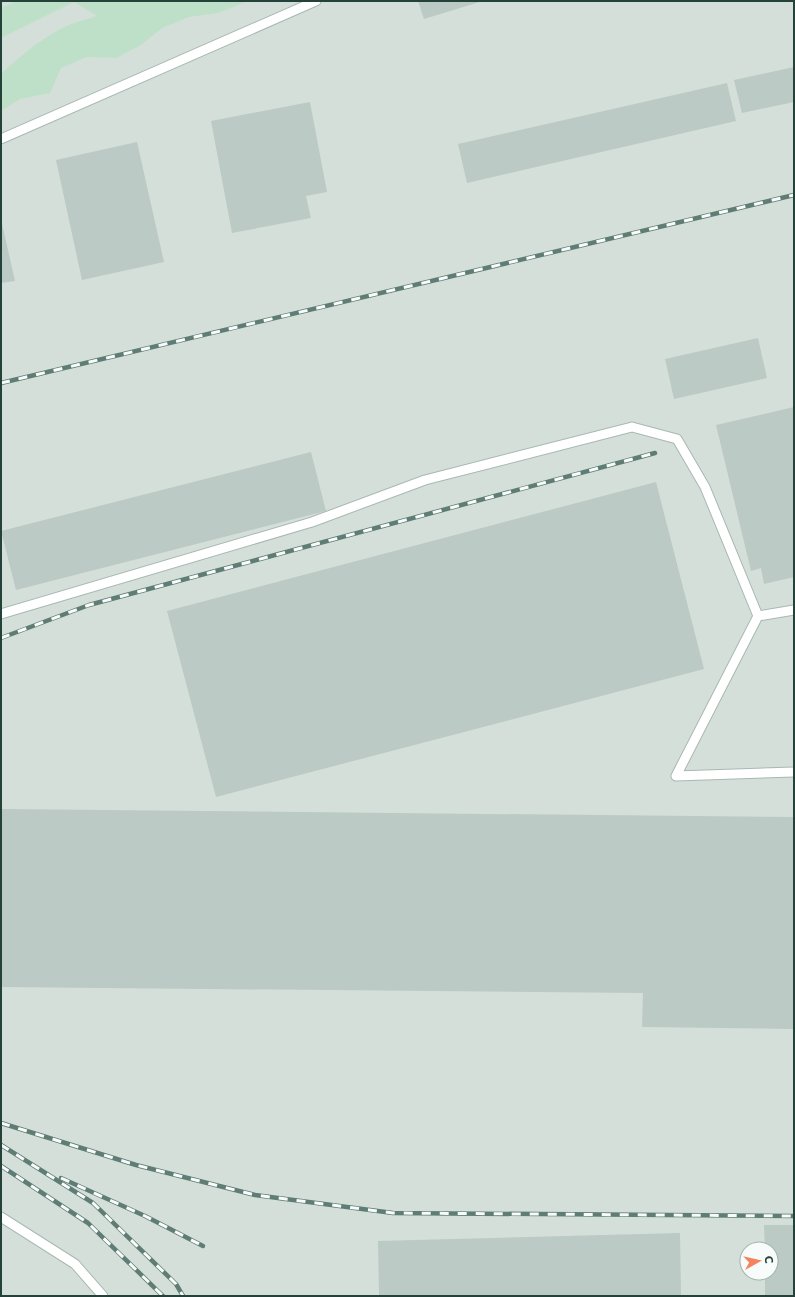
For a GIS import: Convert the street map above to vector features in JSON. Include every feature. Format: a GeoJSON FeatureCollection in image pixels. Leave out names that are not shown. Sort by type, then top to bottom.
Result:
{"type":"FeatureCollection","features":[{"type":"Feature","properties":{"kind":"lane"},"geometry":{"type":"LineString","coordinates":[[1,139],[316,1]]}},
{"type":"Feature","properties":{"kind":"lane"},"geometry":{"type":"LineString","coordinates":[[1,614],[312,522],[425,480],[632,427],[677,439],[705,487],[758,616],[676,776],[794,772]]}},
{"type":"Feature","properties":{"kind":"lane"},"geometry":{"type":"LineString","coordinates":[[758,616],[794,610]]}},
{"type":"Feature","properties":{"kind":"lane"},"geometry":{"type":"LineString","coordinates":[[1,1217],[75,1264],[103,1296]]}},
{"type":"Feature","properties":{"kind":"shaded area"},"geometry":{"type":"Polygon","coordinates":[[[1,1],[794,1],[794,1296],[1,1296],[1,1]]]}},
{"type":"Feature","properties":{"kind":"green space"},"geometry":{"type":"Polygon","coordinates":[[[17,1],[248,1],[218,13],[189,17],[162,28],[141,45],[116,58],[87,57],[61,68],[50,93],[20,99],[1,111],[1,74],[25,53],[52,34],[71,24],[97,16],[74,2],[1,38],[1,8],[17,1]]]}},
{"type":"Feature","properties":{"kind":"building"},"geometry":{"type":"Polygon","coordinates":[[[418,1],[483,1],[424,19],[418,1]]]}},
{"type":"Feature","properties":{"kind":"building"},"geometry":{"type":"Polygon","coordinates":[[[794,67],[794,102],[742,113],[734,80],[794,67]]]}},
{"type":"Feature","properties":{"kind":"building"},"geometry":{"type":"Polygon","coordinates":[[[727,83],[736,121],[467,183],[458,144],[727,83]]]}},
{"type":"Feature","properties":{"kind":"building"},"geometry":{"type":"Polygon","coordinates":[[[310,102],[327,192],[306,196],[311,218],[232,233],[211,121],[310,102]]]}},
{"type":"Feature","properties":{"kind":"building"},"geometry":{"type":"Polygon","coordinates":[[[137,142],[164,262],[82,280],[56,160],[137,142]]]}},
{"type":"Feature","properties":{"kind":"building"},"geometry":{"type":"Polygon","coordinates":[[[1,219],[15,281],[1,283],[1,219]]]}},
{"type":"Feature","properties":{"kind":"building"},"geometry":{"type":"Polygon","coordinates":[[[758,338],[767,378],[674,399],[665,359],[758,338]]]}},
{"type":"Feature","properties":{"kind":"building"},"geometry":{"type":"Polygon","coordinates":[[[794,407],[794,577],[764,584],[761,568],[751,571],[716,425],[794,407]]]}},
{"type":"Feature","properties":{"kind":"building"},"geometry":{"type":"Polygon","coordinates":[[[311,452],[326,511],[16,590],[1,531],[311,452]]]}},
{"type":"Feature","properties":{"kind":"building"},"geometry":{"type":"Polygon","coordinates":[[[656,482],[704,669],[216,797],[167,611],[656,482]]]}},
{"type":"Feature","properties":{"kind":"building"},"geometry":{"type":"Polygon","coordinates":[[[1,809],[794,817],[794,1029],[642,1027],[643,993],[1,987],[1,809]]]}},
{"type":"Feature","properties":{"kind":"building"},"geometry":{"type":"Polygon","coordinates":[[[764,1225],[794,1225],[794,1296],[765,1296],[765,1281],[779,1281],[779,1241],[765,1241],[764,1225]]]}},
{"type":"Feature","properties":{"kind":"building"},"geometry":{"type":"Polygon","coordinates":[[[680,1233],[681,1296],[379,1296],[378,1241],[680,1233]]]}},
{"type":"Feature","properties":{"kind":"railway"},"geometry":{"type":"LineString","coordinates":[[1,383],[794,195]]}},
{"type":"Feature","properties":{"kind":"railway"},"geometry":{"type":"LineString","coordinates":[[1,638],[89,605],[655,453]]}},
{"type":"Feature","properties":{"kind":"railway"},"geometry":{"type":"LineString","coordinates":[[1,1123],[136,1165],[255,1195],[393,1213],[794,1216]]}},
{"type":"Feature","properties":{"kind":"railway"},"geometry":{"type":"LineString","coordinates":[[1,1145],[93,1203],[176,1284],[183,1296]]}},
{"type":"Feature","properties":{"kind":"railway"},"geometry":{"type":"LineString","coordinates":[[1,1166],[88,1223],[163,1296]]}},
{"type":"Feature","properties":{"kind":"railway"},"geometry":{"type":"LineString","coordinates":[[61,1178],[145,1216],[203,1246]]}}]}
